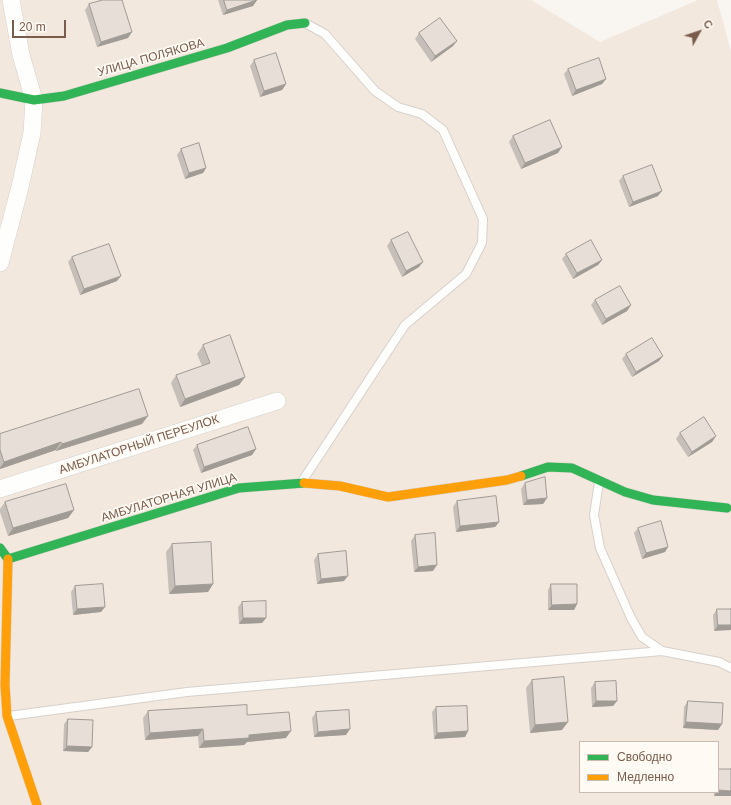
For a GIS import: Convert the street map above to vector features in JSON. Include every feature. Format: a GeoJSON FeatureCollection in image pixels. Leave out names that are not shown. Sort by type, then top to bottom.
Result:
{"type":"FeatureCollection","features":[{"type":"Feature","properties":{"kind":"street"},"geometry":{"type":"LineString","coordinates":[[0,263],[32,134],[34,100],[21,55],[11,0]]}},
{"type":"Feature","properties":{"kind":"street","name":"УЛИЦА ПОЛЯКОВА"},"geometry":{"type":"LineString","coordinates":[[0,93],[34,100],[64,96],[227,48],[287,25],[306,23]]}},
{"type":"Feature","properties":{"kind":"street","name":"АМБУЛАТОРНЫЙ ПЕРЕУЛОК"},"geometry":{"type":"LineString","coordinates":[[0,489],[277,401]]}},
{"type":"Feature","properties":{"kind":"street","name":"АМБУЛАТОРНАЯ УЛИЦА"},"geometry":{"type":"LineString","coordinates":[[8,559],[239,488],[301,483],[340,486],[388,497],[508,480],[548,467],[572,468],[625,492],[653,500],[726,508]]}},
{"type":"Feature","properties":{"kind":"street"},"geometry":{"type":"LineString","coordinates":[[0,548],[8,559],[4,715],[36,805]]}},
{"type":"Feature","properties":{"kind":"lane"},"geometry":{"type":"LineString","coordinates":[[301,483],[406,325],[466,274],[482,243],[483,219],[443,130],[422,114],[398,107],[375,91],[325,34],[306,23]]}},
{"type":"Feature","properties":{"kind":"lane"},"geometry":{"type":"LineString","coordinates":[[599,481],[594,515],[600,548],[631,618],[642,637],[662,651]]}},
{"type":"Feature","properties":{"kind":"lane"},"geometry":{"type":"LineString","coordinates":[[4,715],[187,692],[662,651],[720,662],[731,668]]}},
{"type":"Feature","properties":{"kind":"shaded area"},"geometry":{"type":"Polygon","coordinates":[[[0,0],[531,0],[600,42],[698,0],[717,0],[731,52],[731,805],[0,805],[0,0]]]}},
{"type":"Feature","properties":{"kind":"building"},"geometry":{"type":"Polygon","coordinates":[[[103,0],[122,0],[132,32],[101,42],[89,4],[103,0]]]}},
{"type":"Feature","properties":{"kind":"building"},"geometry":{"type":"Polygon","coordinates":[[[224,0],[257,0],[227,10],[224,0]]]}},
{"type":"Feature","properties":{"kind":"building"},"geometry":{"type":"Polygon","coordinates":[[[440,18],[457,41],[435,56],[419,33],[440,18]]]}},
{"type":"Feature","properties":{"kind":"building"},"geometry":{"type":"Polygon","coordinates":[[[276,53],[286,84],[264,91],[254,60],[276,53]]]}},
{"type":"Feature","properties":{"kind":"building"},"geometry":{"type":"Polygon","coordinates":[[[599,58],[606,79],[576,90],[568,69],[599,58]]]}},
{"type":"Feature","properties":{"kind":"building"},"geometry":{"type":"Polygon","coordinates":[[[550,120],[562,147],[525,163],[513,136],[550,120]]]}},
{"type":"Feature","properties":{"kind":"building"},"geometry":{"type":"Polygon","coordinates":[[[199,143],[206,168],[189,173],[181,149],[199,143]]]}},
{"type":"Feature","properties":{"kind":"building"},"geometry":{"type":"Polygon","coordinates":[[[652,165],[662,191],[633,202],[623,176],[652,165]]]}},
{"type":"Feature","properties":{"kind":"building"},"geometry":{"type":"Polygon","coordinates":[[[408,232],[423,262],[406,271],[391,240],[408,232]]]}},
{"type":"Feature","properties":{"kind":"building"},"geometry":{"type":"Polygon","coordinates":[[[591,240],[602,260],[577,273],[566,254],[591,240]]]}},
{"type":"Feature","properties":{"kind":"building"},"geometry":{"type":"Polygon","coordinates":[[[109,244],[121,276],[84,289],[72,257],[109,244]]]}},
{"type":"Feature","properties":{"kind":"building"},"geometry":{"type":"Polygon","coordinates":[[[620,286],[631,305],[606,319],[595,300],[620,286]]]}},
{"type":"Feature","properties":{"kind":"building"},"geometry":{"type":"Polygon","coordinates":[[[230,335],[245,377],[185,399],[176,375],[210,363],[203,345],[230,335]]]}},
{"type":"Feature","properties":{"kind":"building"},"geometry":{"type":"Polygon","coordinates":[[[652,338],[663,356],[636,372],[626,354],[652,338]]]}},
{"type":"Feature","properties":{"kind":"building"},"geometry":{"type":"Polygon","coordinates":[[[139,389],[148,416],[62,444],[61,442],[4,462],[0,450],[0,434],[139,389]]]}},
{"type":"Feature","properties":{"kind":"building"},"geometry":{"type":"Polygon","coordinates":[[[704,417],[716,436],[692,452],[680,433],[704,417]]]}},
{"type":"Feature","properties":{"kind":"building"},"geometry":{"type":"Polygon","coordinates":[[[248,427],[256,449],[204,467],[197,445],[248,427]]]}},
{"type":"Feature","properties":{"kind":"building"},"geometry":{"type":"Polygon","coordinates":[[[545,477],[547,498],[527,500],[525,483],[545,477]]]}},
{"type":"Feature","properties":{"kind":"building"},"geometry":{"type":"Polygon","coordinates":[[[66,484],[74,510],[13,528],[5,502],[66,484]]]}},
{"type":"Feature","properties":{"kind":"building"},"geometry":{"type":"Polygon","coordinates":[[[496,496],[499,522],[460,526],[457,501],[496,496]]]}},
{"type":"Feature","properties":{"kind":"building"},"geometry":{"type":"Polygon","coordinates":[[[661,521],[668,547],[646,553],[638,528],[661,521]]]}},
{"type":"Feature","properties":{"kind":"building"},"geometry":{"type":"Polygon","coordinates":[[[435,533],[437,565],[418,567],[415,535],[435,533]]]}},
{"type":"Feature","properties":{"kind":"building"},"geometry":{"type":"Polygon","coordinates":[[[211,542],[213,584],[175,586],[172,544],[211,542]]]}},
{"type":"Feature","properties":{"kind":"building"},"geometry":{"type":"Polygon","coordinates":[[[346,551],[348,576],[321,579],[318,554],[346,551]]]}},
{"type":"Feature","properties":{"kind":"building"},"geometry":{"type":"Polygon","coordinates":[[[103,584],[105,607],[77,609],[75,586],[103,584]]]}},
{"type":"Feature","properties":{"kind":"building"},"geometry":{"type":"Polygon","coordinates":[[[551,584],[577,584],[577,604],[552,605],[551,584]]]}},
{"type":"Feature","properties":{"kind":"building"},"geometry":{"type":"Polygon","coordinates":[[[266,601],[266,618],[243,618],[242,602],[266,601]]]}},
{"type":"Feature","properties":{"kind":"building"},"geometry":{"type":"Polygon","coordinates":[[[717,609],[731,609],[731,625],[718,625],[717,609]]]}},
{"type":"Feature","properties":{"kind":"building"},"geometry":{"type":"Polygon","coordinates":[[[564,677],[568,722],[535,725],[532,680],[564,677]]]}},
{"type":"Feature","properties":{"kind":"building"},"geometry":{"type":"Polygon","coordinates":[[[616,681],[617,701],[596,701],[595,682],[616,681]]]}},
{"type":"Feature","properties":{"kind":"building"},"geometry":{"type":"Polygon","coordinates":[[[688,701],[723,703],[722,724],[686,722],[688,701]]]}},
{"type":"Feature","properties":{"kind":"building"},"geometry":{"type":"Polygon","coordinates":[[[247,705],[247,715],[289,712],[291,731],[249,735],[249,738],[204,741],[203,729],[150,733],[148,711],[247,705]]]}},
{"type":"Feature","properties":{"kind":"building"},"geometry":{"type":"Polygon","coordinates":[[[467,706],[468,731],[437,733],[436,707],[467,706]]]}},
{"type":"Feature","properties":{"kind":"building"},"geometry":{"type":"Polygon","coordinates":[[[349,710],[350,729],[318,732],[316,712],[349,710]]]}},
{"type":"Feature","properties":{"kind":"building"},"geometry":{"type":"Polygon","coordinates":[[[68,719],[93,720],[92,747],[67,746],[68,719]]]}},
{"type":"Feature","properties":{"kind":"building"},"geometry":{"type":"Polygon","coordinates":[[[719,769],[731,769],[731,791],[719,790],[719,769]]]}},
{"type":"Feature","properties":{"kind":"traffic: fast"},"geometry":{"type":"LineString","coordinates":[[0,93],[34,100],[64,96],[227,48],[287,25],[305,23]]}},
{"type":"Feature","properties":{"kind":"traffic: fast"},"geometry":{"type":"LineString","coordinates":[[521,476],[548,467],[572,468],[625,492],[653,500],[727,508]]}},
{"type":"Feature","properties":{"kind":"traffic: fast"},"geometry":{"type":"LineString","coordinates":[[0,548],[8,559],[239,488],[304,483]]}},
{"type":"Feature","properties":{"kind":"traffic: slow"},"geometry":{"type":"LineString","coordinates":[[304,483],[340,486],[388,497],[507,480],[521,476]]}},
{"type":"Feature","properties":{"kind":"traffic: slow"},"geometry":{"type":"LineString","coordinates":[[8,559],[5,685],[7,716],[37,805]]}}]}
